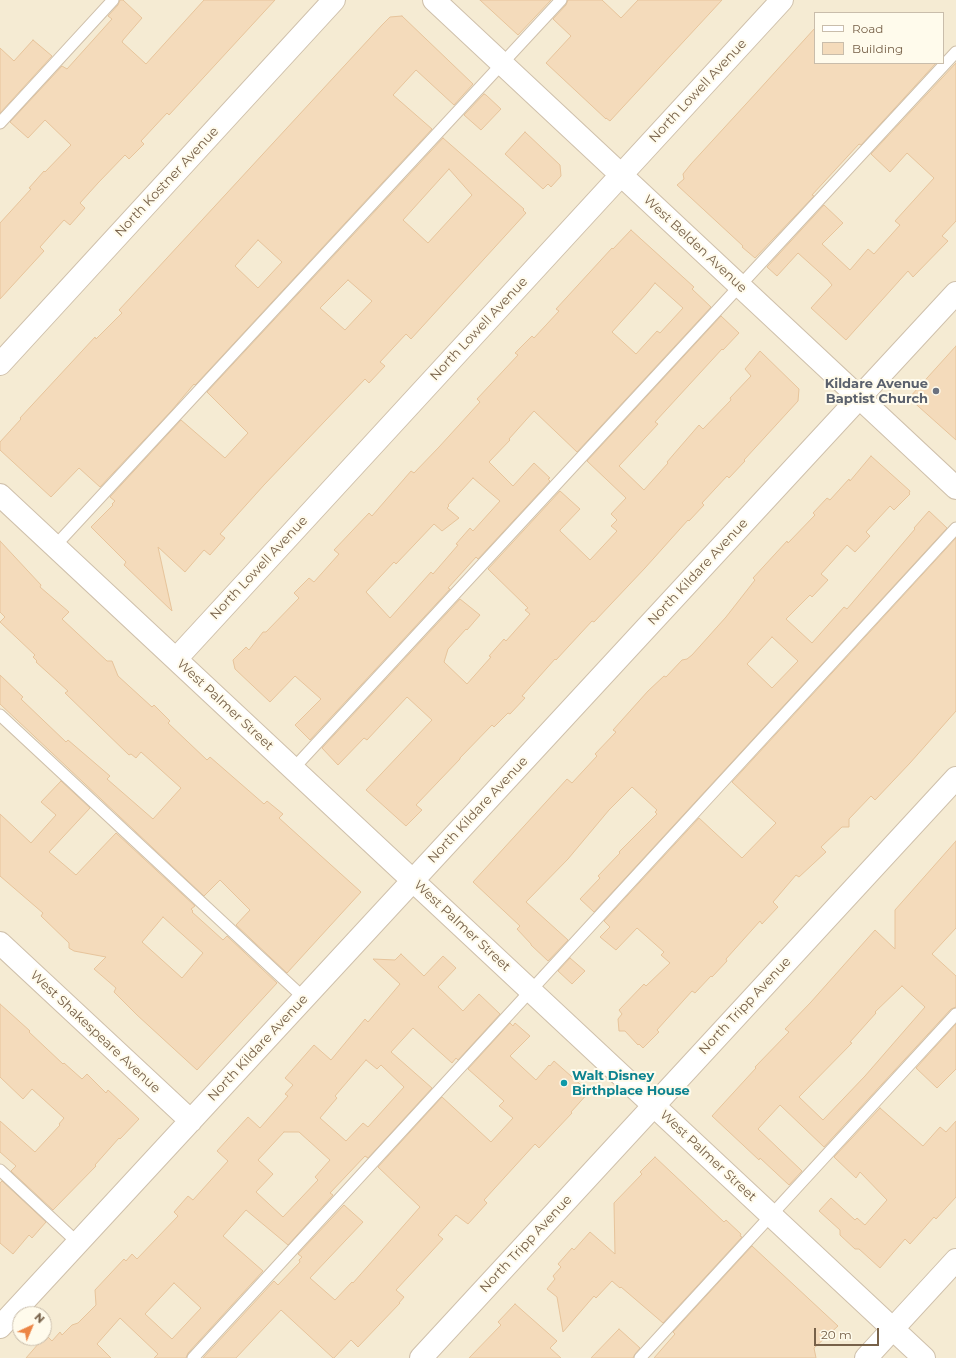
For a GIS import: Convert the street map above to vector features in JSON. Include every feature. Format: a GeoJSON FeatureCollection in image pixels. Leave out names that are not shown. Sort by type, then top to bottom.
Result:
{"type":"FeatureCollection","features":[{"type":"Feature","properties":{"kind":"street","name":"North Kostner Avenue"},"geometry":{"type":"LineString","coordinates":[[0,364],[334,0]]}},
{"type":"Feature","properties":{"kind":"street","name":"West Belden Avenue"},"geometry":{"type":"LineString","coordinates":[[434,0],[956,488]]}},
{"type":"Feature","properties":{"kind":"street","name":"North Lowell Avenue"},"geometry":{"type":"LineString","coordinates":[[176,659],[782,0]]}},
{"type":"Feature","properties":{"kind":"street","name":"North Kildare Avenue"},"geometry":{"type":"LineString","coordinates":[[0,1327],[956,293]]}},
{"type":"Feature","properties":{"kind":"street","name":"West Palmer Street"},"geometry":{"type":"LineString","coordinates":[[0,495],[924,1358]]}},
{"type":"Feature","properties":{"kind":"street","name":"North Tripp Avenue"},"geometry":{"type":"LineString","coordinates":[[421,1358],[956,778]]}},
{"type":"Feature","properties":{"kind":"street","name":"West Shakespeare Avenue"},"geometry":{"type":"LineString","coordinates":[[0,943],[191,1121]]}},
{"type":"Feature","properties":{"kind":"street"},"geometry":{"type":"LineString","coordinates":[[866,1358],[956,1260]]}},
{"type":"Feature","properties":{"kind":"lane"},"geometry":{"type":"LineString","coordinates":[[0,123],[113,0]]}},
{"type":"Feature","properties":{"kind":"lane"},"geometry":{"type":"LineString","coordinates":[[55,546],[561,0]]}},
{"type":"Feature","properties":{"kind":"lane"},"geometry":{"type":"LineString","coordinates":[[293,769],[956,52]]}},
{"type":"Feature","properties":{"kind":"lane"},"geometry":{"type":"LineString","coordinates":[[193,1358],[956,528]]}},
{"type":"Feature","properties":{"kind":"lane"},"geometry":{"type":"LineString","coordinates":[[0,715],[304,998]]}},
{"type":"Feature","properties":{"kind":"lane"},"geometry":{"type":"LineString","coordinates":[[640,1358],[956,1014]]}},
{"type":"Feature","properties":{"kind":"lane"},"geometry":{"type":"LineString","coordinates":[[0,1170],[78,1243]]}},
{"type":"Feature","properties":{"kind":"shaded area"},"geometry":{"type":"Polygon","coordinates":[[[0,0],[956,0],[956,1358],[0,1358],[0,0]]]}},
{"type":"Feature","properties":{"kind":"building"},"geometry":{"type":"Polygon","coordinates":[[[120,0],[123,0],[142,18],[122,42],[146,64],[204,0],[275,0],[169,115],[167,113],[141,141],[144,144],[129,159],[125,155],[98,183],[80,203],[85,208],[70,225],[64,220],[40,247],[44,251],[0,299],[0,223],[31,189],[29,188],[44,171],[45,172],[71,145],[45,120],[28,138],[10,122],[62,66],[67,69],[112,19],[108,16],[118,5],[120,0]]]}},
{"type":"Feature","properties":{"kind":"building"},"geometry":{"type":"Polygon","coordinates":[[[480,0],[551,0],[518,35],[480,0]]]}},
{"type":"Feature","properties":{"kind":"building"},"geometry":{"type":"Polygon","coordinates":[[[568,0],[602,0],[621,18],[638,0],[722,0],[610,121],[606,119],[546,63],[571,36],[553,19],[566,5],[568,0]]]}},
{"type":"Feature","properties":{"kind":"building"},"geometry":{"type":"Polygon","coordinates":[[[402,16],[473,84],[454,105],[416,70],[393,95],[432,129],[100,487],[79,468],[51,497],[0,450],[0,442],[21,419],[20,418],[95,337],[96,339],[122,313],[119,310],[390,17],[402,16]],[[258,240],[235,266],[258,288],[282,262],[258,240]]]}},
{"type":"Feature","properties":{"kind":"building"},"geometry":{"type":"Polygon","coordinates":[[[814,29],[814,64],[935,64],[861,145],[859,144],[812,195],[814,196],[755,258],[677,185],[684,179],[683,174],[814,29]]]}},
{"type":"Feature","properties":{"kind":"building"},"geometry":{"type":"Polygon","coordinates":[[[33,40],[52,56],[0,113],[0,48],[14,61],[33,40]]]}},
{"type":"Feature","properties":{"kind":"building"},"geometry":{"type":"Polygon","coordinates":[[[956,63],[956,221],[942,236],[948,241],[913,277],[908,271],[846,340],[811,308],[832,285],[828,280],[798,253],[777,276],[767,267],[824,205],[843,223],[822,244],[850,270],[868,249],[874,254],[900,225],[895,221],[934,178],[907,153],[890,172],[871,154],[956,63]]]}},
{"type":"Feature","properties":{"kind":"building"},"geometry":{"type":"Polygon","coordinates":[[[484,94],[501,109],[481,130],[464,115],[484,94]]]}},
{"type":"Feature","properties":{"kind":"building"},"geometry":{"type":"Polygon","coordinates":[[[525,132],[560,165],[561,176],[551,187],[548,184],[543,189],[505,154],[525,132]]]}},
{"type":"Feature","properties":{"kind":"building"},"geometry":{"type":"Polygon","coordinates":[[[443,138],[524,209],[523,210],[526,213],[411,339],[406,334],[380,362],[385,366],[369,383],[365,379],[264,485],[220,534],[225,538],[210,555],[204,550],[185,572],[158,547],[172,611],[124,565],[126,562],[91,527],[113,505],[112,504],[115,501],[110,497],[181,420],[225,458],[248,433],[207,392],[443,138]],[[449,169],[403,220],[428,243],[472,195],[449,169]],[[348,280],[320,308],[345,330],[372,301],[348,280]]]}},
{"type":"Feature","properties":{"kind":"building"},"geometry":{"type":"Polygon","coordinates":[[[631,230],[694,287],[692,289],[711,307],[577,452],[534,411],[489,462],[513,486],[534,463],[550,478],[548,479],[550,481],[478,559],[476,557],[448,588],[450,589],[310,740],[295,725],[321,699],[295,676],[270,702],[235,669],[233,660],[246,647],[249,650],[263,632],[266,632],[299,598],[294,593],[309,578],[314,582],[339,554],[334,550],[369,513],[372,516],[411,471],[414,473],[439,447],[480,402],[477,399],[518,355],[515,353],[532,336],[534,338],[559,311],[556,309],[612,248],[613,249],[631,230]],[[655,283],[612,332],[636,354],[657,331],[660,333],[683,308],[655,283]],[[473,478],[448,505],[449,506],[447,508],[459,518],[442,531],[434,524],[396,564],[394,562],[366,592],[390,618],[431,572],[433,574],[458,545],[456,544],[470,528],[473,531],[500,501],[473,478]]]}},
{"type":"Feature","properties":{"kind":"building"},"geometry":{"type":"Polygon","coordinates":[[[721,316],[739,333],[723,350],[722,349],[655,422],[658,424],[619,466],[644,490],[699,425],[703,429],[731,400],[730,398],[751,376],[745,369],[760,351],[799,389],[798,401],[729,478],[727,476],[702,503],[704,505],[689,521],[688,520],[645,568],[594,622],[592,621],[556,660],[555,659],[522,696],[525,698],[510,714],[508,713],[494,727],[492,725],[416,805],[422,810],[406,826],[366,790],[432,720],[407,697],[367,740],[364,738],[338,765],[322,748],[460,599],[480,615],[448,649],[444,662],[467,684],[491,657],[489,656],[504,639],[506,641],[530,614],[525,610],[528,608],[488,569],[560,491],[580,509],[560,531],[590,560],[617,531],[611,526],[617,520],[611,514],[626,498],[587,461],[721,316]]]}},
{"type":"Feature","properties":{"kind":"building","name":"Kildare Avenue Baptist Church"},"geometry":{"type":"Polygon","coordinates":[[[956,346],[956,440],[909,398],[956,346]]]}},
{"type":"Feature","properties":{"kind":"building"},"geometry":{"type":"Polygon","coordinates":[[[871,456],[910,491],[910,494],[894,510],[890,506],[866,532],[870,536],[855,552],[847,545],[821,574],[828,580],[812,597],[810,595],[786,619],[812,643],[844,607],[847,609],[929,511],[947,528],[594,912],[580,899],[600,878],[598,876],[620,853],[619,852],[657,814],[655,812],[657,810],[632,787],[609,810],[568,859],[526,902],[568,940],[548,961],[517,929],[520,926],[473,882],[567,779],[572,783],[597,756],[595,754],[616,732],[613,730],[648,691],[664,676],[666,677],[682,660],[687,659],[692,655],[726,617],[755,580],[753,578],[787,541],[788,543],[815,515],[813,513],[827,498],[830,500],[849,479],[850,481],[871,456]],[[772,637],[747,664],[772,688],[798,661],[772,637]]]}},
{"type":"Feature","properties":{"kind":"building"},"geometry":{"type":"Polygon","coordinates":[[[956,538],[956,711],[875,800],[871,796],[849,819],[849,827],[842,827],[821,847],[826,852],[799,877],[796,875],[773,902],[778,907],[762,924],[760,921],[712,977],[711,976],[695,993],[692,991],[657,1030],[659,1032],[643,1048],[639,1044],[638,1045],[625,1031],[619,1031],[618,1019],[622,1014],[619,1010],[644,984],[646,986],[670,963],[661,955],[664,952],[637,928],[616,950],[600,937],[610,927],[604,921],[699,818],[742,858],[776,823],[732,782],[956,538]]]}},
{"type":"Feature","properties":{"kind":"building"},"geometry":{"type":"Polygon","coordinates":[[[0,541],[41,585],[40,587],[69,612],[62,619],[107,661],[112,661],[118,676],[152,707],[154,705],[170,721],[168,723],[207,760],[210,757],[264,804],[267,801],[283,814],[279,818],[361,892],[287,973],[236,925],[250,910],[220,880],[204,896],[0,704],[0,675],[23,697],[21,699],[66,742],[68,740],[110,776],[107,779],[153,819],[181,788],[141,752],[136,758],[131,754],[129,755],[65,693],[68,691],[36,662],[37,661],[33,657],[35,655],[0,622],[5,617],[0,612],[0,541]]]}},
{"type":"Feature","properties":{"kind":"building"},"geometry":{"type":"Polygon","coordinates":[[[61,781],[90,808],[49,852],[76,875],[116,833],[195,906],[191,909],[193,911],[192,912],[223,940],[227,936],[277,983],[197,1070],[137,1015],[114,992],[116,988],[94,969],[106,957],[74,951],[69,948],[69,943],[41,916],[43,913],[0,876],[0,814],[31,843],[56,815],[41,802],[61,781]],[[163,917],[142,942],[182,978],[203,953],[163,917]]]}},
{"type":"Feature","properties":{"kind":"building"},"geometry":{"type":"Polygon","coordinates":[[[956,841],[956,928],[932,954],[956,976],[956,1007],[951,1009],[824,1147],[780,1105],[758,1129],[802,1171],[789,1185],[760,1158],[759,1160],[712,1116],[756,1068],[755,1067],[789,1032],[785,1029],[875,930],[895,949],[895,910],[956,841]],[[902,986],[875,1012],[876,1013],[850,1042],[852,1043],[799,1097],[823,1120],[865,1076],[925,1007],[902,986]]]}},
{"type":"Feature","properties":{"kind":"building"},"geometry":{"type":"Polygon","coordinates":[[[401,954],[424,976],[443,956],[456,968],[438,987],[463,1011],[479,994],[500,1014],[458,1060],[456,1058],[452,1063],[413,1028],[391,1052],[432,1088],[368,1158],[365,1156],[330,1193],[333,1195],[288,1245],[246,1210],[223,1236],[263,1271],[188,1353],[186,1358],[154,1358],[158,1354],[120,1318],[97,1344],[111,1358],[26,1358],[36,1346],[52,1346],[52,1341],[60,1332],[62,1335],[72,1325],[78,1323],[96,1305],[95,1290],[124,1259],[126,1261],[132,1254],[137,1259],[178,1216],[174,1212],[188,1196],[193,1200],[228,1161],[217,1151],[248,1117],[260,1128],[288,1096],[285,1094],[293,1085],[285,1078],[314,1045],[331,1060],[365,1019],[368,1022],[400,984],[373,959],[395,960],[401,954]],[[366,1060],[335,1096],[337,1098],[320,1118],[346,1141],[363,1123],[368,1127],[404,1087],[381,1065],[377,1069],[366,1060]],[[284,1132],[258,1160],[273,1174],[256,1192],[283,1217],[318,1180],[315,1177],[330,1160],[299,1132],[284,1132]],[[174,1283],[145,1314],[172,1339],[201,1308],[174,1283]]]}},
{"type":"Feature","properties":{"kind":"building"},"geometry":{"type":"Polygon","coordinates":[[[570,958],[585,971],[572,984],[558,971],[570,958]]]}},
{"type":"Feature","properties":{"kind":"building"},"geometry":{"type":"Polygon","coordinates":[[[0,1004],[63,1064],[64,1063],[82,1079],[87,1074],[106,1093],[108,1090],[139,1119],[120,1139],[119,1138],[95,1165],[96,1166],[53,1210],[11,1171],[16,1166],[0,1152],[0,1121],[35,1152],[60,1125],[59,1124],[64,1118],[32,1089],[23,1099],[0,1077],[0,1004]]]}},
{"type":"Feature","properties":{"kind":"building"},"geometry":{"type":"Polygon","coordinates":[[[510,1023],[513,1026],[515,1023],[530,1036],[510,1056],[536,1080],[554,1061],[589,1092],[571,1112],[572,1113],[539,1148],[535,1144],[484,1200],[487,1203],[468,1224],[456,1215],[438,1235],[443,1239],[396,1290],[404,1297],[400,1303],[358,1347],[351,1340],[334,1358],[281,1310],[236,1358],[203,1358],[274,1281],[278,1285],[300,1262],[299,1260],[302,1257],[298,1254],[344,1205],[363,1222],[310,1278],[335,1300],[352,1282],[353,1283],[420,1207],[378,1167],[442,1097],[491,1142],[513,1118],[499,1106],[504,1101],[468,1069],[510,1023]]]}},
{"type":"Feature","properties":{"kind":"building"},"geometry":{"type":"Polygon","coordinates":[[[956,1024],[956,1069],[937,1088],[916,1068],[956,1024]]]}},
{"type":"Feature","properties":{"kind":"building"},"geometry":{"type":"Polygon","coordinates":[[[880,1108],[923,1146],[940,1127],[946,1132],[956,1121],[956,1197],[936,1219],[934,1217],[910,1244],[905,1239],[880,1268],[859,1249],[855,1249],[840,1235],[840,1230],[819,1211],[831,1198],[855,1220],[857,1218],[865,1225],[887,1200],[860,1172],[856,1178],[834,1157],[880,1108]]]}},
{"type":"Feature","properties":{"kind":"building"},"geometry":{"type":"Polygon","coordinates":[[[655,1157],[724,1222],[726,1220],[741,1234],[740,1236],[742,1237],[663,1323],[612,1281],[596,1298],[594,1296],[563,1332],[557,1297],[547,1289],[555,1279],[553,1276],[561,1267],[558,1264],[572,1248],[574,1250],[590,1232],[615,1254],[614,1203],[642,1174],[640,1172],[655,1157]]]}},
{"type":"Feature","properties":{"kind":"building"},"geometry":{"type":"Polygon","coordinates":[[[2,1181],[46,1222],[32,1238],[29,1235],[13,1254],[0,1243],[0,1183],[2,1181]]]}},
{"type":"Feature","properties":{"kind":"building"},"geometry":{"type":"Polygon","coordinates":[[[752,1246],[838,1326],[814,1348],[816,1358],[654,1358],[675,1334],[673,1332],[752,1246]]]}},
{"type":"Feature","properties":{"kind":"building"},"geometry":{"type":"Polygon","coordinates":[[[515,1304],[557,1341],[550,1348],[561,1358],[469,1358],[501,1325],[498,1322],[515,1304]]]}},
{"type":"Feature","properties":{"kind":"building"},"geometry":{"type":"Polygon","coordinates":[[[619,1329],[640,1348],[633,1358],[591,1358],[619,1329]]]}},
{"type":"Feature","properties":{"kind":"place","name":"Kildare Avenue Baptist Church"},"geometry":{"type":"Point","coordinates":[936,391]}},
{"type":"Feature","properties":{"kind":"place","name":"Walt Disney Birthplace House"},"geometry":{"type":"Point","coordinates":[564,1083]}}]}
